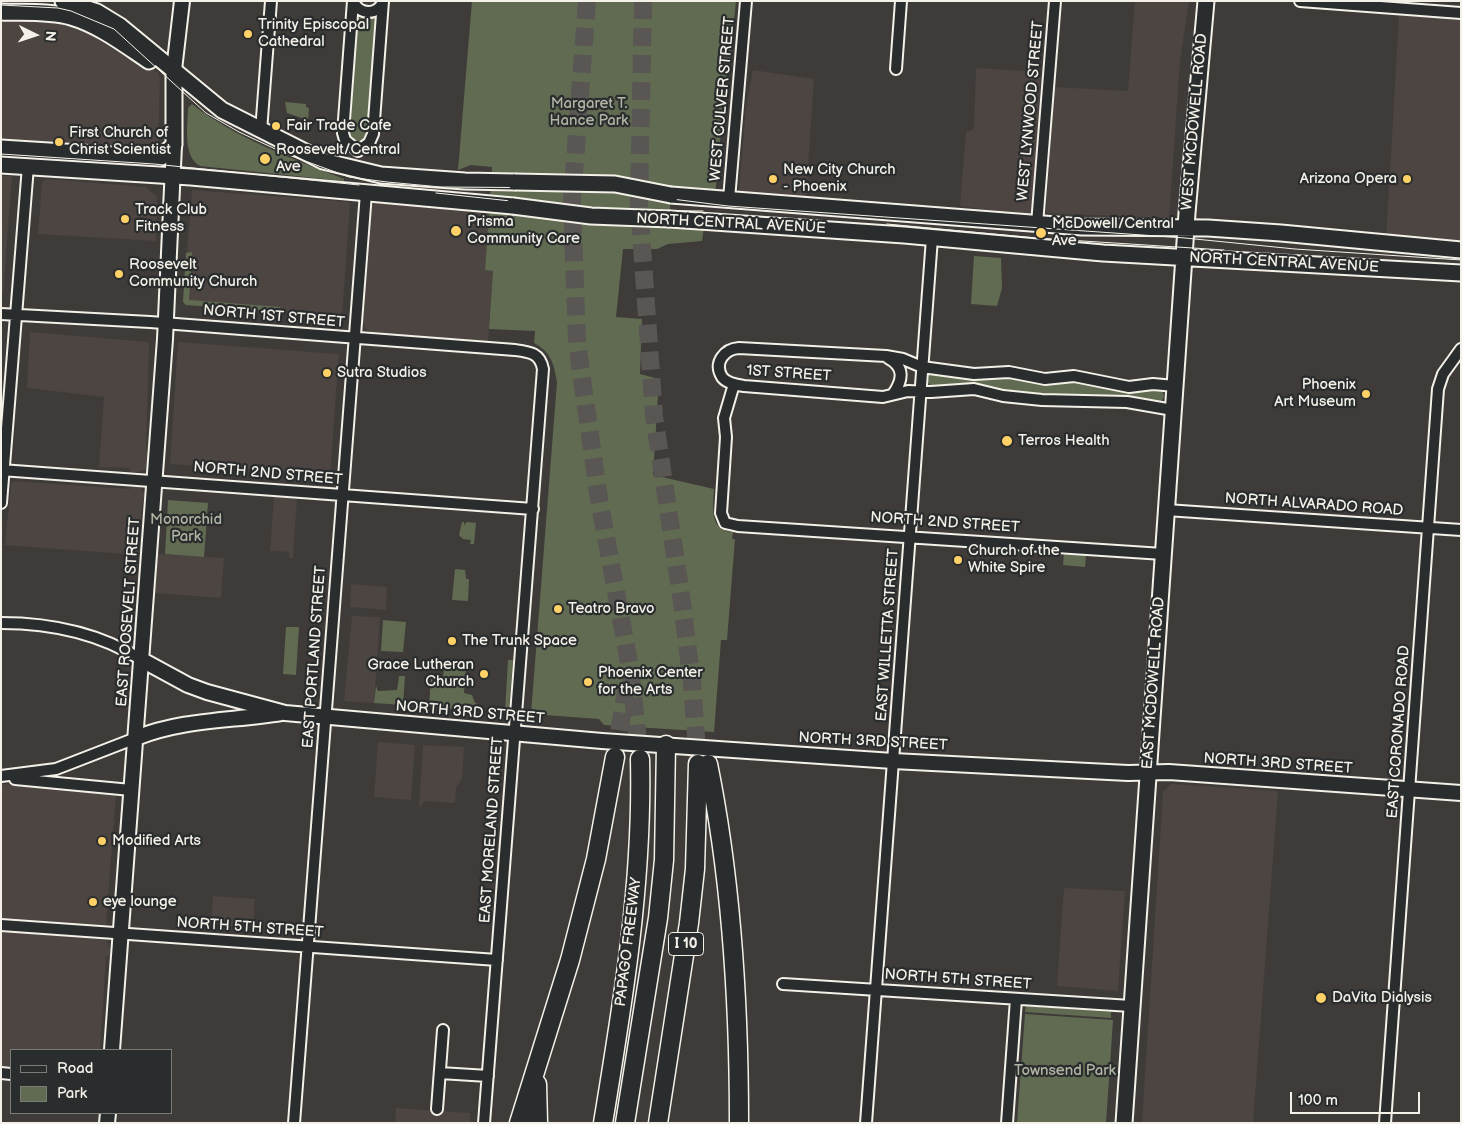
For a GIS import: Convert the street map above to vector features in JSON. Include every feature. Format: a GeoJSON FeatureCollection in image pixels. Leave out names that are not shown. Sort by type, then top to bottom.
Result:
{"type":"FeatureCollection","features":[{"type":"Feature","properties":{"kind":"highway"},"geometry":{"type":"LineString","coordinates":[[625,1123],[658,918],[672,745]]}},
{"type":"Feature","properties":{"kind":"highway"},"geometry":{"type":"LineString","coordinates":[[634,1123],[650,1032],[672,858],[672,745]]}},
{"type":"Feature","properties":{"kind":"highway"},"geometry":{"type":"LineString","coordinates":[[519,1123],[570,960],[596,859],[615,757]]}},
{"type":"Feature","properties":{"kind":"highway","name":"PAPAGO FREEWAY"},"geometry":{"type":"LineString","coordinates":[[603,1123],[631,945],[640,857],[640,759]]}},
{"type":"Feature","properties":{"kind":"highway","name":"I 10"},"geometry":{"type":"LineString","coordinates":[[658,1123],[689,922],[703,764],[720,825],[728,896],[737,1006],[737,1084]]}},
{"type":"Feature","properties":{"kind":"highway"},"geometry":{"type":"LineString","coordinates":[[538,1123],[536,1091],[540,1058]]}},
{"type":"Feature","properties":{"kind":"highway"},"geometry":{"type":"LineString","coordinates":[[730,1123],[737,1084]]}},
{"type":"Feature","properties":{"kind":"highway"},"geometry":{"type":"LineString","coordinates":[[737,1084],[739,1123]]}},
{"type":"Feature","properties":{"kind":"main road","name":"NORTH CENTRAL AVENUE"},"geometry":{"type":"LineString","coordinates":[[63,1],[97,12],[113,22],[222,110],[323,161],[356,170],[451,180],[615,184],[671,195],[810,208],[1037,224],[1185,243],[1461,273]]}},
{"type":"Feature","properties":{"kind":"main road","name":"WEST MCDOWELL ROAD"},"geometry":{"type":"LineString","coordinates":[[1185,243],[1206,1]]}},
{"type":"Feature","properties":{"kind":"main road"},"geometry":{"type":"LineString","coordinates":[[1,12],[44,13],[71,17],[117,39],[149,62],[169,67],[174,145],[167,153],[154,158],[1,148]]}},
{"type":"Feature","properties":{"kind":"main road"},"geometry":{"type":"LineString","coordinates":[[1,154],[17,159],[46,163],[57,168]]}},
{"type":"Feature","properties":{"kind":"main road","name":"NORTH CENTRAL AVENUE"},"geometry":{"type":"LineString","coordinates":[[1,165],[173,176],[513,206],[591,216],[932,238],[1045,249],[1185,243],[1208,228],[1310,235],[1461,250]]}},
{"type":"Feature","properties":{"kind":"main road","name":"EAST MCDOWELL ROAD"},"geometry":{"type":"LineString","coordinates":[[1124,1123],[1185,243]]}},
{"type":"Feature","properties":{"kind":"street"},"geometry":{"type":"LineString","coordinates":[[169,67],[182,1]]}},
{"type":"Feature","properties":{"kind":"street"},"geometry":{"type":"LineString","coordinates":[[261,131],[271,1]]}},
{"type":"Feature","properties":{"kind":"street"},"geometry":{"type":"LineString","coordinates":[[353,1],[357,8],[367,13],[377,10],[383,1]]}},
{"type":"Feature","properties":{"kind":"street"},"geometry":{"type":"LineString","coordinates":[[353,1],[343,133],[345,140],[358,151]]}},
{"type":"Feature","properties":{"kind":"street"},"geometry":{"type":"LineString","coordinates":[[356,170],[358,151],[369,143],[373,134],[383,1]]}},
{"type":"Feature","properties":{"kind":"street","name":"WEST CULVER STREET"},"geometry":{"type":"LineString","coordinates":[[729,200],[746,1]]}},
{"type":"Feature","properties":{"kind":"street"},"geometry":{"type":"LineString","coordinates":[[896,69],[901,1]]}},
{"type":"Feature","properties":{"kind":"street","name":"WEST LYNWOOD STREET"},"geometry":{"type":"LineString","coordinates":[[1037,224],[1055,1]]}},
{"type":"Feature","properties":{"kind":"street"},"geometry":{"type":"LineString","coordinates":[[1300,1],[1461,13]]}},
{"type":"Feature","properties":{"kind":"street","name":"EAST ROOSEVELT STREET"},"geometry":{"type":"LineString","coordinates":[[112,1049],[166,323],[174,145]]}},
{"type":"Feature","properties":{"kind":"street"},"geometry":{"type":"LineString","coordinates":[[1,504],[2,470],[28,166]]}},
{"type":"Feature","properties":{"kind":"street","name":"EAST PORTLAND STREET"},"geometry":{"type":"LineString","coordinates":[[294,1123],[366,193]]}},
{"type":"Feature","properties":{"kind":"street","name":"EAST WILLETTA STREET"},"geometry":{"type":"LineString","coordinates":[[866,1123],[932,238]]}},
{"type":"Feature","properties":{"kind":"street","name":"NORTH 1ST STREET"},"geometry":{"type":"LineString","coordinates":[[1,314],[166,323],[530,352],[541,361]]}},
{"type":"Feature","properties":{"kind":"street","name":"1ST STREET"},"geometry":{"type":"LineString","coordinates":[[920,392],[908,391],[884,396],[734,384],[722,377],[720,364],[724,353],[734,348],[886,356],[903,359],[922,367]]}},
{"type":"Feature","properties":{"kind":"street","name":"EAST CORONADO ROAD"},"geometry":{"type":"LineString","coordinates":[[1385,1123],[1438,389],[1444,374],[1461,349]]}},
{"type":"Feature","properties":{"kind":"street"},"geometry":{"type":"LineString","coordinates":[[886,356],[895,361],[901,374],[899,386],[894,394]]}},
{"type":"Feature","properties":{"kind":"street","name":"EAST MORELAND STREET"},"geometry":{"type":"LineString","coordinates":[[484,1123],[543,370],[541,361]]}},
{"type":"Feature","properties":{"kind":"street"},"geometry":{"type":"LineString","coordinates":[[922,367],[974,374],[1009,372],[1045,379],[1074,376],[1129,387],[1153,384],[1175,386]]}},
{"type":"Feature","properties":{"kind":"street","name":"NORTH 2ND STREET"},"geometry":{"type":"LineString","coordinates":[[734,384],[724,418],[726,437],[722,513],[725,522],[738,526],[910,535],[1163,554]]}},
{"type":"Feature","properties":{"kind":"street"},"geometry":{"type":"LineString","coordinates":[[920,392],[974,389],[1003,396],[1047,400],[1128,402],[1173,410]]}},
{"type":"Feature","properties":{"kind":"street","name":"NORTH 2ND STREET"},"geometry":{"type":"LineString","coordinates":[[2,470],[532,509]]}},
{"type":"Feature","properties":{"kind":"street","name":"NORTH ALVARADO ROAD"},"geometry":{"type":"LineString","coordinates":[[1166,510],[1461,530]]}},
{"type":"Feature","properties":{"kind":"street","name":"NORTH 3RD STREET"},"geometry":{"type":"LineString","coordinates":[[1,623],[49,626],[74,630],[110,642],[188,685],[284,713]]}},
{"type":"Feature","properties":{"kind":"street","name":"NORTH 3RD STREET"},"geometry":{"type":"LineString","coordinates":[[136,738],[153,731],[177,725],[284,713],[672,745],[893,760],[1147,773],[1168,772],[1461,793]]}},
{"type":"Feature","properties":{"kind":"street"},"geometry":{"type":"LineString","coordinates":[[1,777],[56,769],[136,738]]}},
{"type":"Feature","properties":{"kind":"street"},"geometry":{"type":"LineString","coordinates":[[1,777],[131,790]]}},
{"type":"Feature","properties":{"kind":"street","name":"NORTH 5TH STREET"},"geometry":{"type":"LineString","coordinates":[[1,925],[497,960]]}},
{"type":"Feature","properties":{"kind":"street","name":"NORTH 5TH STREET"},"geometry":{"type":"LineString","coordinates":[[783,984],[1131,1006]]}},
{"type":"Feature","properties":{"kind":"street"},"geometry":{"type":"LineString","coordinates":[[1007,1123],[1016,999]]}},
{"type":"Feature","properties":{"kind":"street"},"geometry":{"type":"LineString","coordinates":[[437,1109],[442,1030]]}},
{"type":"Feature","properties":{"kind":"street"},"geometry":{"type":"LineString","coordinates":[[440,1073],[488,1076]]}},
{"type":"Feature","properties":{"kind":"shaded area"},"geometry":{"type":"Polygon","coordinates":[[[1135,1],[1189,1],[1180,61],[1169,218],[1046,213],[1054,87],[1128,91],[1135,1]]]}},
{"type":"Feature","properties":{"kind":"shaded area"},"geometry":{"type":"Polygon","coordinates":[[[1399,15],[1461,19],[1461,245],[1386,239],[1399,15]]]}},
{"type":"Feature","properties":{"kind":"shaded area"},"geometry":{"type":"Polygon","coordinates":[[[1,16],[71,21],[137,56],[158,73],[160,79],[158,151],[1,145],[1,16]]]}},
{"type":"Feature","properties":{"kind":"shaded area"},"geometry":{"type":"Polygon","coordinates":[[[976,68],[1041,72],[1033,210],[1030,216],[960,206],[966,132],[974,129],[976,68]]]}},
{"type":"Feature","properties":{"kind":"shaded area"},"geometry":{"type":"Polygon","coordinates":[[[753,70],[814,79],[806,196],[739,191],[746,107],[753,70]]]}},
{"type":"Feature","properties":{"kind":"shaded area"},"geometry":{"type":"Polygon","coordinates":[[[1,176],[12,176],[3,294],[1,294],[1,176]]]}},
{"type":"Feature","properties":{"kind":"shaded area"},"geometry":{"type":"Polygon","coordinates":[[[47,179],[146,187],[157,197],[156,241],[38,234],[42,182],[47,179]]]}},
{"type":"Feature","properties":{"kind":"shaded area"},"geometry":{"type":"Polygon","coordinates":[[[192,190],[350,202],[342,318],[185,305],[183,302],[192,190]]]}},
{"type":"Feature","properties":{"kind":"shaded area"},"geometry":{"type":"Polygon","coordinates":[[[376,201],[446,205],[489,213],[485,270],[493,271],[488,343],[374,334],[365,328],[363,322],[372,206],[376,201]]]}},
{"type":"Feature","properties":{"kind":"shaded area"},"geometry":{"type":"Polygon","coordinates":[[[30,332],[149,342],[146,451],[148,453],[146,469],[139,472],[131,472],[129,468],[99,467],[104,397],[27,388],[30,332]]]}},
{"type":"Feature","properties":{"kind":"shaded area"},"geometry":{"type":"Polygon","coordinates":[[[178,342],[339,354],[330,475],[170,464],[178,342]]]}},
{"type":"Feature","properties":{"kind":"shaded area"},"geometry":{"type":"Polygon","coordinates":[[[13,481],[129,489],[132,486],[140,487],[145,495],[142,503],[138,555],[5,545],[11,484],[13,481]]]}},
{"type":"Feature","properties":{"kind":"shaded area"},"geometry":{"type":"Polygon","coordinates":[[[274,496],[297,498],[293,558],[289,558],[289,552],[270,551],[274,496]]]}},
{"type":"Feature","properties":{"kind":"shaded area"},"geometry":{"type":"Polygon","coordinates":[[[157,554],[224,558],[221,598],[154,593],[157,554]]]}},
{"type":"Feature","properties":{"kind":"shaded area"},"geometry":{"type":"Polygon","coordinates":[[[351,584],[387,587],[386,610],[350,607],[351,584]]]}},
{"type":"Feature","properties":{"kind":"shaded area"},"geometry":{"type":"Polygon","coordinates":[[[352,616],[380,617],[374,703],[344,701],[352,616]]]}},
{"type":"Feature","properties":{"kind":"shaded area"},"geometry":{"type":"Polygon","coordinates":[[[378,742],[415,745],[411,800],[374,797],[378,742]]]}},
{"type":"Feature","properties":{"kind":"shaded area"},"geometry":{"type":"Polygon","coordinates":[[[423,745],[464,747],[462,779],[456,787],[455,803],[425,801],[419,808],[423,745]]]}},
{"type":"Feature","properties":{"kind":"shaded area"},"geometry":{"type":"Polygon","coordinates":[[[1,784],[116,793],[106,925],[1,918],[1,784]]]}},
{"type":"Feature","properties":{"kind":"shaded area"},"geometry":{"type":"Polygon","coordinates":[[[1171,784],[1278,791],[1253,1123],[1142,1123],[1163,792],[1171,784]]]}},
{"type":"Feature","properties":{"kind":"shaded area"},"geometry":{"type":"Polygon","coordinates":[[[1064,888],[1125,891],[1118,991],[1057,986],[1064,888]]]}},
{"type":"Feature","properties":{"kind":"shaded area"},"geometry":{"type":"Polygon","coordinates":[[[213,896],[255,899],[253,928],[211,925],[213,896]]]}},
{"type":"Feature","properties":{"kind":"shaded area"},"geometry":{"type":"Polygon","coordinates":[[[1,931],[107,940],[110,956],[106,957],[100,1049],[10,1049],[10,1069],[1,1068],[1,931]]]}},
{"type":"Feature","properties":{"kind":"shaded area"},"geometry":{"type":"Polygon","coordinates":[[[396,1108],[470,1113],[470,1123],[395,1123],[396,1108]]]}},
{"type":"Feature","properties":{"kind":"green space","name":"Margaret T. Hance Park"},"geometry":{"type":"Polygon","coordinates":[[[472,1],[736,1],[729,69],[726,77],[715,190],[671,187],[669,226],[704,228],[702,241],[668,244],[657,249],[623,249],[616,317],[642,319],[640,374],[659,379],[653,475],[714,489],[713,510],[716,523],[725,531],[733,532],[732,539],[735,539],[727,640],[721,640],[714,732],[604,725],[599,719],[531,714],[557,382],[551,359],[544,350],[534,343],[535,331],[489,329],[493,271],[485,270],[492,167],[471,165],[458,170],[472,1]]]}},
{"type":"Feature","properties":{"kind":"green space"},"geometry":{"type":"Polygon","coordinates":[[[364,15],[374,18],[377,24],[370,135],[363,144],[357,145],[346,135],[356,20],[364,15]]]}},
{"type":"Feature","properties":{"kind":"green space"},"geometry":{"type":"Polygon","coordinates":[[[285,102],[306,104],[306,107],[309,108],[308,120],[287,113],[285,102]]]}},
{"type":"Feature","properties":{"kind":"green space"},"geometry":{"type":"Polygon","coordinates":[[[192,104],[227,128],[246,138],[344,179],[344,181],[200,166],[194,161],[188,148],[188,108],[192,104]]]}},
{"type":"Feature","properties":{"kind":"green space"},"geometry":{"type":"Polygon","coordinates":[[[192,252],[189,300],[281,307],[278,311],[186,305],[183,302],[186,253],[192,252]]]}},
{"type":"Feature","properties":{"kind":"green space"},"geometry":{"type":"Polygon","coordinates":[[[974,256],[1001,258],[1002,288],[997,306],[971,304],[974,256]]]}},
{"type":"Feature","properties":{"kind":"green space"},"geometry":{"type":"Polygon","coordinates":[[[930,371],[1071,379],[1162,389],[1164,397],[1160,403],[1078,394],[1048,397],[931,387],[928,382],[930,371]]]}},
{"type":"Feature","properties":{"kind":"green space","name":"Monorchid Park"},"geometry":{"type":"Polygon","coordinates":[[[168,500],[208,503],[204,557],[165,554],[168,500]]]}},
{"type":"Feature","properties":{"kind":"green space"},"geometry":{"type":"Polygon","coordinates":[[[462,522],[464,522],[464,525],[467,522],[476,523],[474,544],[470,544],[471,540],[463,539],[459,535],[462,522]]]}},
{"type":"Feature","properties":{"kind":"green space"},"geometry":{"type":"Polygon","coordinates":[[[1064,553],[1086,555],[1085,567],[1063,565],[1064,553]]]}},
{"type":"Feature","properties":{"kind":"green space"},"geometry":{"type":"Polygon","coordinates":[[[455,569],[465,570],[466,579],[469,579],[468,601],[452,600],[455,569]]]}},
{"type":"Feature","properties":{"kind":"green space"},"geometry":{"type":"Polygon","coordinates":[[[383,620],[406,622],[403,652],[381,651],[383,620]]]}},
{"type":"Feature","properties":{"kind":"green space"},"geometry":{"type":"Polygon","coordinates":[[[286,627],[299,627],[296,675],[283,674],[286,627]]]}},
{"type":"Feature","properties":{"kind":"green space"},"geometry":{"type":"Polygon","coordinates":[[[445,659],[467,661],[465,678],[443,677],[445,659]]]}},
{"type":"Feature","properties":{"kind":"green space"},"geometry":{"type":"Polygon","coordinates":[[[508,660],[513,660],[509,710],[505,711],[508,660]]]}},
{"type":"Feature","properties":{"kind":"green space"},"geometry":{"type":"Polygon","coordinates":[[[399,676],[405,676],[403,705],[374,703],[376,686],[378,691],[397,690],[399,676]]]}},
{"type":"Feature","properties":{"kind":"green space"},"geometry":{"type":"Polygon","coordinates":[[[431,677],[465,680],[464,693],[472,695],[475,703],[478,704],[478,711],[429,707],[431,677]]]}},
{"type":"Feature","properties":{"kind":"green space"},"geometry":{"type":"Polygon","coordinates":[[[1026,1006],[1111,1012],[1111,1018],[1025,1012],[1026,1006]]]}},
{"type":"Feature","properties":{"kind":"green space","name":"Townsend Park"},"geometry":{"type":"Polygon","coordinates":[[[1025,1014],[1113,1020],[1106,1123],[1017,1123],[1025,1014]]]}},
{"type":"Feature","properties":{"kind":"tunnel"},"geometry":{"type":"LineString","coordinates":[[587,1],[572,200],[577,343],[599,499],[630,668],[640,759]]}},
{"type":"Feature","properties":{"kind":"tunnel"},"geometry":{"type":"LineString","coordinates":[[643,1],[639,205],[654,416],[681,595],[692,683],[698,764]]}},
{"type":"Feature","properties":{"kind":"tunnel"},"geometry":{"type":"LineString","coordinates":[[615,757],[626,691]]}},
{"type":"Feature","properties":{"kind":"tram line"},"geometry":{"type":"LineString","coordinates":[[1,5],[58,8],[71,11],[114,29],[206,113],[239,132],[286,154],[349,177],[441,187],[584,188],[728,206],[1185,238],[1295,249],[1461,260]]}},
{"type":"Feature","properties":{"kind":"tram line"},"geometry":{"type":"LineString","coordinates":[[1,154],[154,164],[359,185]]}},
{"type":"Feature","properties":{"kind":"tram line"},"geometry":{"type":"LineString","coordinates":[[436,193],[595,210],[703,211]]}},
{"type":"Feature","properties":{"kind":"tram line"},"geometry":{"type":"LineString","coordinates":[[887,224],[1036,238],[1224,250]]}},
{"type":"Feature","properties":{"kind":"place","name":"Trinity Episcopal Cathedral"},"geometry":{"type":"Point","coordinates":[248,34]}},
{"type":"Feature","properties":{"kind":"place","name":"Fair Trade Cafe"},"geometry":{"type":"Point","coordinates":[276,126]}},
{"type":"Feature","properties":{"kind":"place","name":"First Church of Christ Scientist"},"geometry":{"type":"Point","coordinates":[59,142]}},
{"type":"Feature","properties":{"kind":"place","name":"Roosevelt/Central Ave"},"geometry":{"type":"Point","coordinates":[265,159]}},
{"type":"Feature","properties":{"kind":"place","name":"New City Church - Phoenix"},"geometry":{"type":"Point","coordinates":[773,179]}},
{"type":"Feature","properties":{"kind":"place","name":"Arizona Opera"},"geometry":{"type":"Point","coordinates":[1407,179]}},
{"type":"Feature","properties":{"kind":"place","name":"Track Club Fitness"},"geometry":{"type":"Point","coordinates":[125,219]}},
{"type":"Feature","properties":{"kind":"place","name":"Prisma Community Care"},"geometry":{"type":"Point","coordinates":[456,231]}},
{"type":"Feature","properties":{"kind":"place","name":"McDowell/Central Ave"},"geometry":{"type":"Point","coordinates":[1041,233]}},
{"type":"Feature","properties":{"kind":"place","name":"Roosevelt Community Church"},"geometry":{"type":"Point","coordinates":[119,274]}},
{"type":"Feature","properties":{"kind":"place","name":"Sutra Studios"},"geometry":{"type":"Point","coordinates":[327,373]}},
{"type":"Feature","properties":{"kind":"place","name":"Phoenix Art Museum"},"geometry":{"type":"Point","coordinates":[1366,394]}},
{"type":"Feature","properties":{"kind":"place","name":"Terros Health"},"geometry":{"type":"Point","coordinates":[1007,441]}},
{"type":"Feature","properties":{"kind":"place","name":"Church of the White Spire"},"geometry":{"type":"Point","coordinates":[958,560]}},
{"type":"Feature","properties":{"kind":"place","name":"Teatro Bravo"},"geometry":{"type":"Point","coordinates":[558,609]}},
{"type":"Feature","properties":{"kind":"place","name":"The Trunk Space"},"geometry":{"type":"Point","coordinates":[452,641]}},
{"type":"Feature","properties":{"kind":"place","name":"Grace Lutheran Church"},"geometry":{"type":"Point","coordinates":[484,674]}},
{"type":"Feature","properties":{"kind":"place","name":"Phoenix Center for the Arts"},"geometry":{"type":"Point","coordinates":[588,682]}},
{"type":"Feature","properties":{"kind":"place","name":"Modified Arts"},"geometry":{"type":"Point","coordinates":[102,841]}},
{"type":"Feature","properties":{"kind":"place","name":"eye lounge"},"geometry":{"type":"Point","coordinates":[93,902]}},
{"type":"Feature","properties":{"kind":"place","name":"DaVita Dialysis"},"geometry":{"type":"Point","coordinates":[1321,998]}}]}
